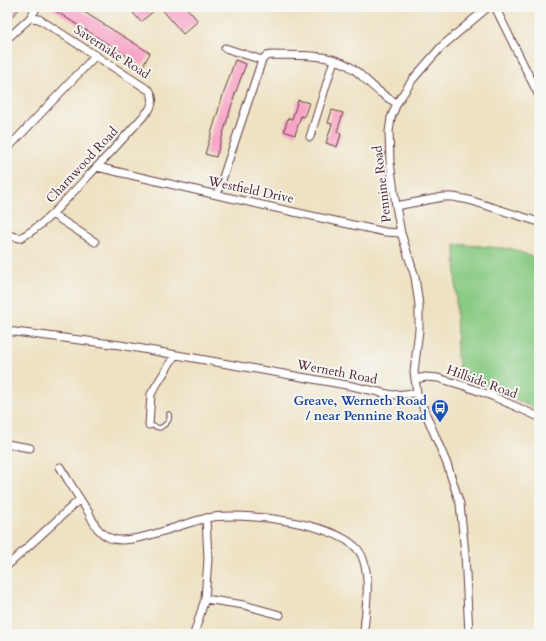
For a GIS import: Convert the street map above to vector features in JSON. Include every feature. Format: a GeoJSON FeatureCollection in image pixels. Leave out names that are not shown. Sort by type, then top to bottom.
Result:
{"type":"FeatureCollection","features":[{"type":"Feature","properties":{"kind":"street"},"geometry":{"type":"LineString","coordinates":[[7,39],[30,18],[38,7]]}},
{"type":"Feature","properties":{"kind":"street","name":"Pennine Road"},"geometry":{"type":"LineString","coordinates":[[417,393],[415,380],[415,357],[420,317],[419,305],[414,277],[401,233],[396,206],[389,154],[389,132],[391,118],[397,103],[413,79],[441,47],[488,7]]}},
{"type":"Feature","properties":{"kind":"street"},"geometry":{"type":"LineString","coordinates":[[495,7],[539,96]]}},
{"type":"Feature","properties":{"kind":"street","name":"Savernake Road"},"geometry":{"type":"LineString","coordinates":[[30,18],[39,19],[150,91],[153,101]]}},
{"type":"Feature","properties":{"kind":"street"},"geometry":{"type":"LineString","coordinates":[[225,48],[262,60]]}},
{"type":"Feature","properties":{"kind":"street"},"geometry":{"type":"LineString","coordinates":[[7,149],[96,55]]}},
{"type":"Feature","properties":{"kind":"street"},"geometry":{"type":"LineString","coordinates":[[217,195],[262,60],[266,56],[321,56],[334,60],[355,70],[384,96],[397,103]]}},
{"type":"Feature","properties":{"kind":"street"},"geometry":{"type":"LineString","coordinates":[[310,137],[334,60]]}},
{"type":"Feature","properties":{"kind":"street","name":"Charnwood Road"},"geometry":{"type":"LineString","coordinates":[[7,235],[20,238],[34,230],[52,214],[149,110],[153,101]]}},
{"type":"Feature","properties":{"kind":"street","name":"Westfield Drive"},"geometry":{"type":"LineString","coordinates":[[97,167],[385,232],[401,233]]}},
{"type":"Feature","properties":{"kind":"street"},"geometry":{"type":"LineString","coordinates":[[396,206],[444,197],[452,197],[469,200],[539,222]]}},
{"type":"Feature","properties":{"kind":"street"},"geometry":{"type":"LineString","coordinates":[[52,214],[94,242]]}},
{"type":"Feature","properties":{"kind":"street","name":"Werneth Road"},"geometry":{"type":"LineString","coordinates":[[7,331],[120,345],[392,394],[417,393]]}},
{"type":"Feature","properties":{"kind":"street"},"geometry":{"type":"LineString","coordinates":[[149,425],[151,394],[175,355]]}},
{"type":"Feature","properties":{"kind":"street","name":"Hillside Road"},"geometry":{"type":"LineString","coordinates":[[415,380],[426,377],[438,378],[465,386],[492,396],[539,417]]}},
{"type":"Feature","properties":{"kind":"street"},"geometry":{"type":"LineString","coordinates":[[417,393],[448,464],[460,504],[466,553],[469,634]]}},
{"type":"Feature","properties":{"kind":"street"},"geometry":{"type":"LineString","coordinates":[[7,444],[30,448]]}},
{"type":"Feature","properties":{"kind":"street"},"geometry":{"type":"LineString","coordinates":[[60,467],[100,531],[112,539],[129,540],[206,518],[221,516],[291,521],[319,528],[352,544],[361,555],[368,578],[368,600],[364,634]]}},
{"type":"Feature","properties":{"kind":"street"},"geometry":{"type":"LineString","coordinates":[[7,566],[80,499]]}},
{"type":"Feature","properties":{"kind":"street"},"geometry":{"type":"LineString","coordinates":[[194,634],[206,599],[208,559],[206,518]]}},
{"type":"Feature","properties":{"kind":"street"},"geometry":{"type":"LineString","coordinates":[[206,599],[244,605],[280,615]]}},
{"type":"Feature","properties":{"kind":"lane"},"geometry":{"type":"LineString","coordinates":[[149,425],[160,428],[166,424],[170,417],[169,414]]}},
{"type":"Feature","properties":{"kind":"green space"},"geometry":{"type":"Polygon","coordinates":[[[455,244],[513,249],[539,260],[539,411],[507,395],[458,376],[459,360],[457,357],[455,244]]]}},
{"type":"Feature","properties":{"kind":"building"},"geometry":{"type":"Polygon","coordinates":[[[7,7],[21,7],[7,22],[7,7]]]}},
{"type":"Feature","properties":{"kind":"building"},"geometry":{"type":"Polygon","coordinates":[[[49,7],[76,7],[150,53],[143,66],[49,7]]]}},
{"type":"Feature","properties":{"kind":"building"},"geometry":{"type":"Polygon","coordinates":[[[128,7],[158,7],[141,22],[128,7]]]}},
{"type":"Feature","properties":{"kind":"building"},"geometry":{"type":"Polygon","coordinates":[[[160,7],[186,7],[198,21],[183,34],[160,7]]]}},
{"type":"Feature","properties":{"kind":"building"},"geometry":{"type":"Polygon","coordinates":[[[235,60],[246,64],[235,94],[216,157],[205,154],[235,60]]]}},
{"type":"Feature","properties":{"kind":"building"},"geometry":{"type":"Polygon","coordinates":[[[298,100],[309,103],[304,117],[301,116],[295,135],[284,131],[288,118],[292,119],[298,100]]]}},
{"type":"Feature","properties":{"kind":"building"},"geometry":{"type":"Polygon","coordinates":[[[332,110],[343,113],[337,132],[341,134],[337,147],[326,143],[332,124],[328,123],[332,110]]]}},
{"type":"Feature","properties":{"kind":"place","name":"Greave, Werneth Road / near Pennine Road"},"geometry":{"type":"Point","coordinates":[440,423]}}]}
